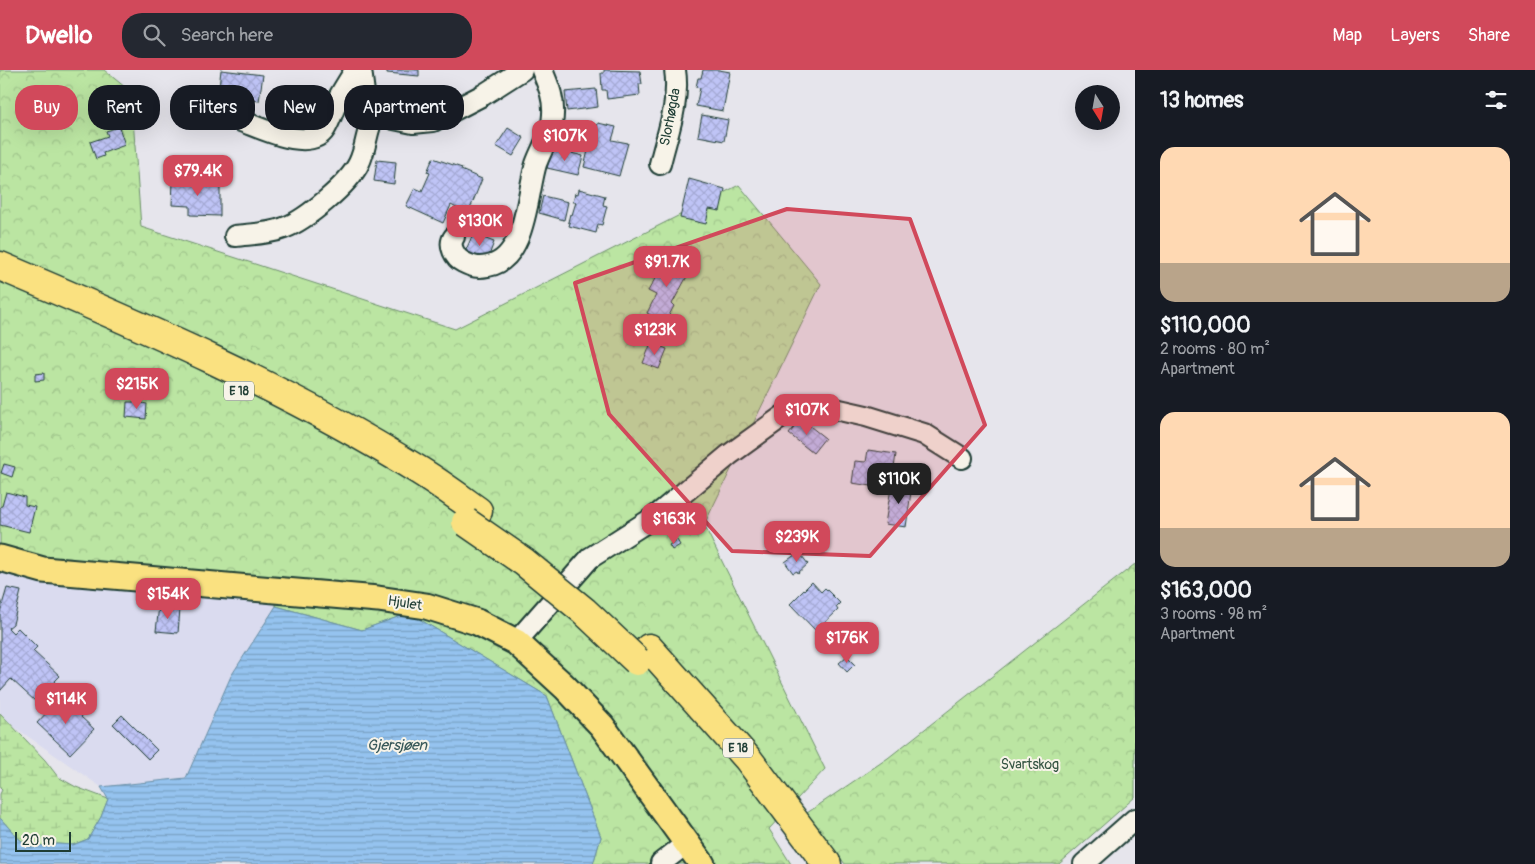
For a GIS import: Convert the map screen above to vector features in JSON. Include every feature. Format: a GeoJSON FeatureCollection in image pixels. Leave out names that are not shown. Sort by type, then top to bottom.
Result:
{"type":"FeatureCollection","features":[{"type":"Feature","properties":{"kind":"highway","name":"E 18"},"geometry":{"type":"LineString","coordinates":[[0,253],[84,302]]}},
{"type":"Feature","properties":{"kind":"highway","name":"E 18"},"geometry":{"type":"LineString","coordinates":[[0,266],[206,356],[282,393],[408,464],[584,611],[643,654],[684,709],[815,862]]}},
{"type":"Feature","properties":{"kind":"highway","name":"E 18"},"geometry":{"type":"LineString","coordinates":[[0,282],[201,372],[335,439],[472,516]]}},
{"type":"Feature","properties":{"kind":"main road","name":"Hjulet"},"geometry":{"type":"LineString","coordinates":[[0,558],[43,570],[378,599],[426,606],[476,622],[516,642],[565,687],[602,726],[702,864]]}},
{"type":"Feature","properties":{"kind":"street"},"geometry":{"type":"LineString","coordinates":[[255,126],[297,139],[318,136],[325,130],[339,97],[355,70]]}},
{"type":"Feature","properties":{"kind":"street"},"geometry":{"type":"LineString","coordinates":[[361,70],[363,85]]}},
{"type":"Feature","properties":{"kind":"street"},"geometry":{"type":"LineString","coordinates":[[464,105],[522,70]]}},
{"type":"Feature","properties":{"kind":"street"},"geometry":{"type":"LineString","coordinates":[[454,236],[451,244],[454,254],[459,260],[476,268],[500,263],[513,248],[523,222],[536,164],[553,123],[550,87],[542,70]]}},
{"type":"Feature","properties":{"kind":"street","name":"Slorhøgda"},"geometry":{"type":"LineString","coordinates":[[660,164],[675,103],[675,70]]}},
{"type":"Feature","properties":{"kind":"street"},"geometry":{"type":"LineString","coordinates":[[235,236],[282,229],[292,225],[317,208],[335,193],[358,166],[367,130]]}},
{"type":"Feature","properties":{"kind":"street"},"geometry":{"type":"LineString","coordinates":[[516,642],[590,558],[656,516],[729,455],[790,411],[822,406],[866,416],[924,434],[962,458]]}},
{"type":"Feature","properties":{"kind":"street"},"geometry":{"type":"LineString","coordinates":[[1084,864],[1135,819]]}},
{"type":"Feature","properties":{"kind":"street"},"geometry":{"type":"LineString","coordinates":[[662,864],[686,843]]}},
{"type":"Feature","properties":{"kind":"highlighted area"},"geometry":{"type":"Polygon","coordinates":[[[787,209],[910,219],[985,425],[870,556],[732,551],[609,414],[575,283],[787,209]]]}},
{"type":"Feature","properties":{"kind":"shaded area"},"geometry":{"type":"Polygon","coordinates":[[[0,558],[277,591],[276,606],[231,676],[186,778],[101,787],[0,717],[0,558]]]}},
{"type":"Feature","properties":{"kind":"green space"},"geometry":{"type":"Polygon","coordinates":[[[0,70],[104,70],[122,85],[88,85],[88,130],[134,130],[141,227],[455,329],[739,185],[821,284],[704,525],[825,769],[769,829],[791,864],[593,864],[601,837],[547,696],[409,613],[362,630],[276,606],[277,592],[0,558],[0,70]]]}},
{"type":"Feature","properties":{"kind":"green space","name":"Svartskog"},"geometry":{"type":"Polygon","coordinates":[[[1135,564],[1135,797],[1059,864],[845,864],[807,813],[888,758],[1135,564]]]}},
{"type":"Feature","properties":{"kind":"green space"},"geometry":{"type":"Polygon","coordinates":[[[0,713],[45,760],[58,777],[76,787],[108,799],[101,817],[88,839],[72,845],[57,844],[30,847],[18,838],[0,818],[0,794],[2,790],[0,788],[0,713]]]}},
{"type":"Feature","properties":{"kind":"water","name":"Gjersjøen"},"geometry":{"type":"Polygon","coordinates":[[[276,606],[362,630],[409,613],[547,696],[601,837],[593,864],[0,864],[0,818],[18,838],[30,847],[57,844],[73,845],[88,839],[101,817],[108,799],[101,787],[186,778],[231,676],[276,606]]]}},
{"type":"Feature","properties":{"kind":"building"},"geometry":{"type":"Polygon","coordinates":[[[221,70],[263,75],[259,101],[255,101],[255,85],[219,85],[221,70]]]}},
{"type":"Feature","properties":{"kind":"building"},"geometry":{"type":"Polygon","coordinates":[[[387,70],[419,70],[419,76],[387,73],[387,70]]]}},
{"type":"Feature","properties":{"kind":"building"},"geometry":{"type":"Polygon","coordinates":[[[604,70],[640,71],[642,84],[639,84],[640,95],[607,99],[606,90],[602,90],[601,73],[604,73],[604,70]]]}},
{"type":"Feature","properties":{"kind":"building"},"geometry":{"type":"Polygon","coordinates":[[[703,70],[730,72],[723,111],[696,106],[700,88],[696,87],[698,78],[701,78],[703,70]]]}},
{"type":"Feature","properties":{"kind":"building"},"geometry":{"type":"Polygon","coordinates":[[[596,89],[598,107],[567,111],[565,92],[596,89]]]}},
{"type":"Feature","properties":{"kind":"building"},"geometry":{"type":"Polygon","coordinates":[[[702,115],[728,120],[724,141],[698,136],[702,115]]]}},
{"type":"Feature","properties":{"kind":"building"},"geometry":{"type":"Polygon","coordinates":[[[598,123],[616,127],[612,140],[628,143],[619,176],[584,167],[592,134],[595,135],[598,123]]]}},
{"type":"Feature","properties":{"kind":"building"},"geometry":{"type":"Polygon","coordinates":[[[508,128],[524,138],[513,156],[496,146],[508,128]]]}},
{"type":"Feature","properties":{"kind":"building"},"geometry":{"type":"Polygon","coordinates":[[[120,130],[125,145],[103,153],[104,156],[96,159],[90,142],[108,136],[106,131],[120,130]]]}},
{"type":"Feature","properties":{"kind":"building"},"geometry":{"type":"Polygon","coordinates":[[[552,148],[583,156],[578,175],[547,168],[552,148]]]}},
{"type":"Feature","properties":{"kind":"building"},"geometry":{"type":"Polygon","coordinates":[[[433,158],[462,168],[461,170],[482,179],[468,214],[451,205],[443,223],[406,206],[415,188],[422,191],[430,173],[427,172],[433,158]]]}},
{"type":"Feature","properties":{"kind":"building"},"geometry":{"type":"Polygon","coordinates":[[[377,160],[396,162],[394,184],[374,181],[377,160]]]}},
{"type":"Feature","properties":{"kind":"building"},"geometry":{"type":"Polygon","coordinates":[[[689,179],[725,189],[720,211],[709,209],[706,224],[680,218],[689,179]]]}},
{"type":"Feature","properties":{"kind":"building"},"geometry":{"type":"Polygon","coordinates":[[[198,180],[198,183],[220,183],[220,216],[190,215],[190,206],[172,205],[173,181],[198,180]]]}},
{"type":"Feature","properties":{"kind":"building"},"geometry":{"type":"Polygon","coordinates":[[[579,189],[605,196],[603,205],[607,206],[602,225],[598,224],[596,233],[569,226],[570,214],[572,215],[576,202],[573,202],[575,193],[578,194],[579,189]]]}},
{"type":"Feature","properties":{"kind":"building"},"geometry":{"type":"Polygon","coordinates":[[[543,196],[568,202],[564,220],[539,213],[543,196]]]}},
{"type":"Feature","properties":{"kind":"building"},"geometry":{"type":"Polygon","coordinates":[[[473,234],[494,242],[487,261],[465,252],[473,234]]]}},
{"type":"Feature","properties":{"kind":"building"},"geometry":{"type":"Polygon","coordinates":[[[668,256],[691,269],[672,304],[674,306],[665,323],[647,313],[656,295],[648,291],[656,277],[653,275],[658,266],[662,267],[668,256]]]}},
{"type":"Feature","properties":{"kind":"building"},"geometry":{"type":"Polygon","coordinates":[[[651,343],[667,349],[659,369],[643,363],[651,343]]]}},
{"type":"Feature","properties":{"kind":"building"},"geometry":{"type":"Polygon","coordinates":[[[44,373],[44,380],[35,381],[35,374],[44,373]]]}},
{"type":"Feature","properties":{"kind":"building"},"geometry":{"type":"Polygon","coordinates":[[[135,399],[142,400],[142,403],[147,404],[146,419],[126,417],[127,402],[134,402],[135,399]]]}},
{"type":"Feature","properties":{"kind":"building"},"geometry":{"type":"Polygon","coordinates":[[[801,419],[825,438],[813,453],[789,434],[801,419]]]}},
{"type":"Feature","properties":{"kind":"building"},"geometry":{"type":"Polygon","coordinates":[[[868,450],[896,454],[891,489],[852,483],[855,461],[866,462],[868,450]]]}},
{"type":"Feature","properties":{"kind":"building"},"geometry":{"type":"Polygon","coordinates":[[[4,464],[15,467],[12,477],[1,473],[4,464]]]}},
{"type":"Feature","properties":{"kind":"building"},"geometry":{"type":"Polygon","coordinates":[[[892,482],[912,485],[906,527],[885,524],[892,482]]]}},
{"type":"Feature","properties":{"kind":"building"},"geometry":{"type":"Polygon","coordinates":[[[6,492],[25,497],[25,505],[35,507],[29,532],[0,525],[0,508],[6,492]]]}},
{"type":"Feature","properties":{"kind":"building"},"geometry":{"type":"Polygon","coordinates":[[[677,540],[680,545],[672,550],[669,545],[677,540]]]}},
{"type":"Feature","properties":{"kind":"building"},"geometry":{"type":"Polygon","coordinates":[[[799,552],[808,564],[798,573],[797,571],[793,573],[785,562],[799,552]]]}},
{"type":"Feature","properties":{"kind":"building"},"geometry":{"type":"Polygon","coordinates":[[[812,582],[821,592],[825,588],[840,603],[836,607],[838,610],[816,631],[790,604],[812,582]]]}},
{"type":"Feature","properties":{"kind":"building"},"geometry":{"type":"Polygon","coordinates":[[[7,588],[21,591],[13,624],[8,628],[13,633],[18,628],[37,647],[33,651],[60,676],[35,701],[11,679],[0,691],[0,612],[7,588]]]}},
{"type":"Feature","properties":{"kind":"building"},"geometry":{"type":"Polygon","coordinates":[[[159,606],[180,609],[178,633],[156,631],[159,606]]]}},
{"type":"Feature","properties":{"kind":"building"},"geometry":{"type":"Polygon","coordinates":[[[847,656],[855,664],[847,672],[839,663],[847,656]]]}},
{"type":"Feature","properties":{"kind":"building"},"geometry":{"type":"Polygon","coordinates":[[[60,698],[70,707],[74,702],[85,712],[81,717],[94,729],[70,754],[37,723],[60,698]]]}},
{"type":"Feature","properties":{"kind":"building"},"geometry":{"type":"Polygon","coordinates":[[[122,715],[157,750],[148,759],[113,724],[122,715]]]}}]}
